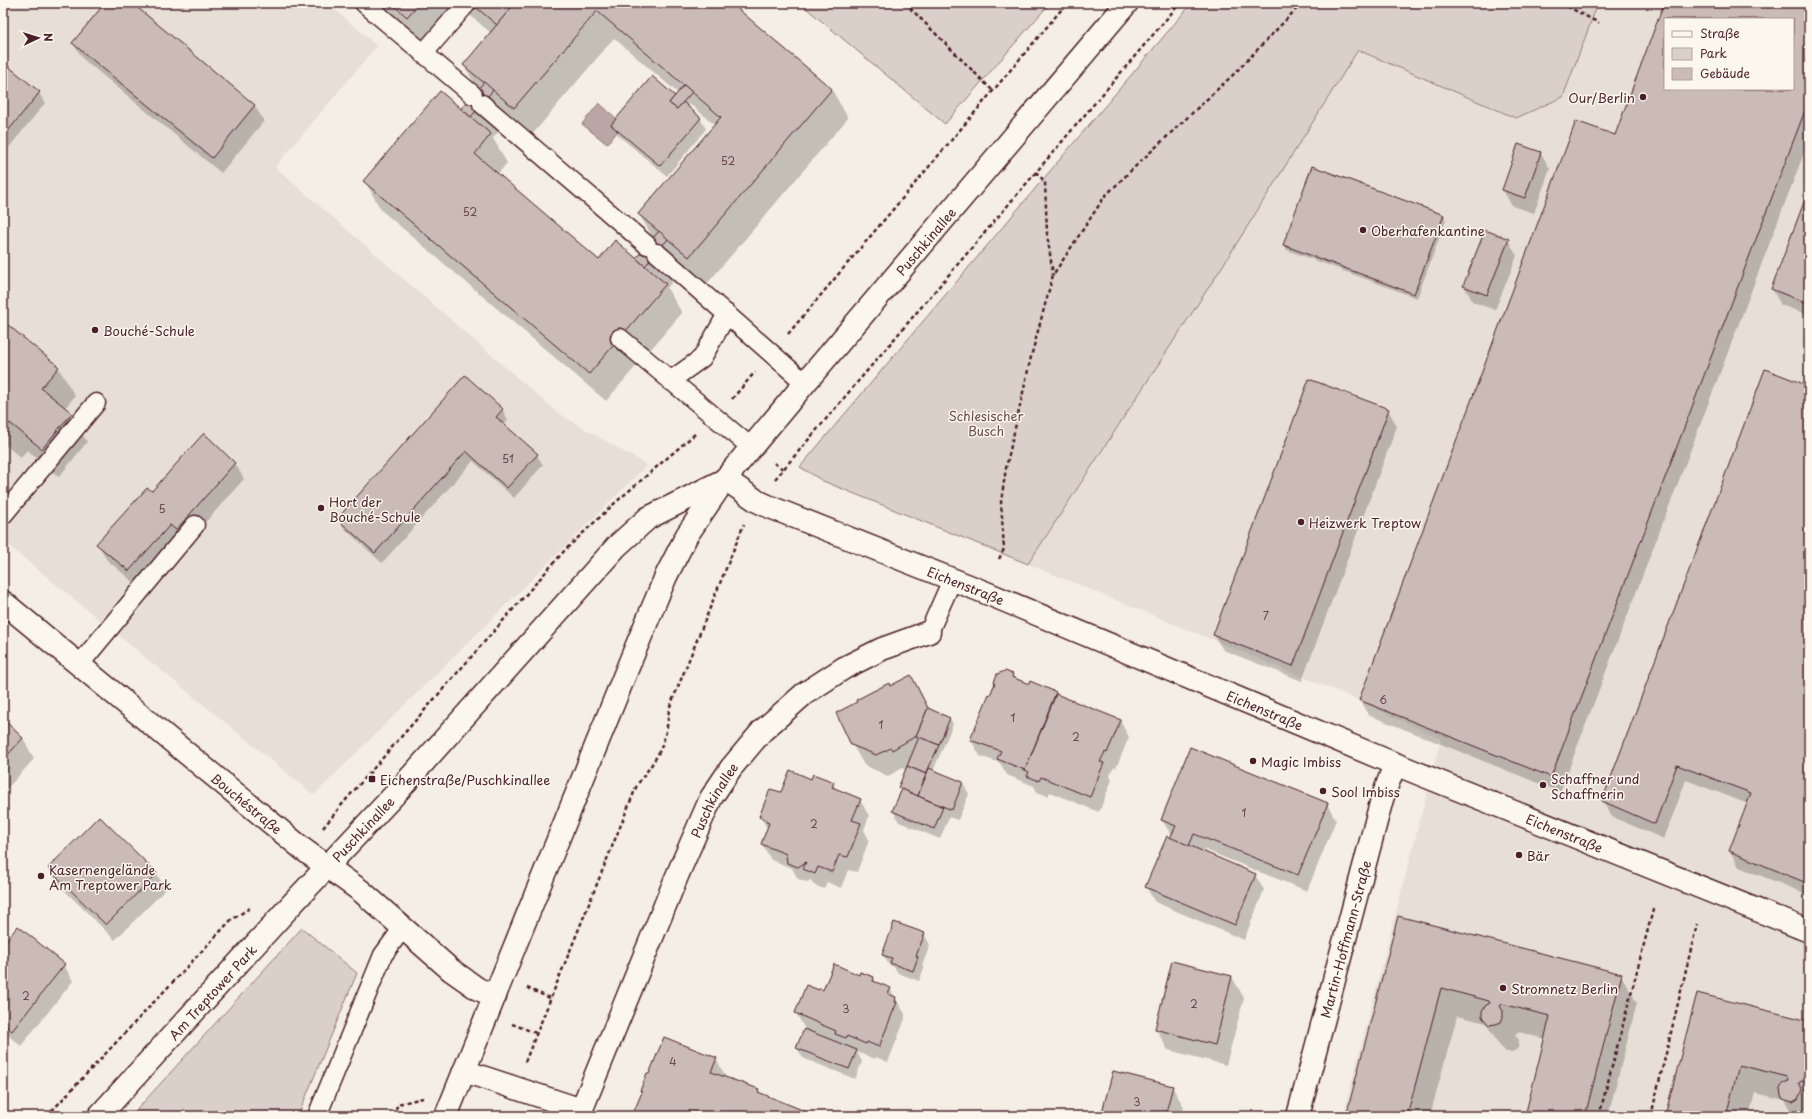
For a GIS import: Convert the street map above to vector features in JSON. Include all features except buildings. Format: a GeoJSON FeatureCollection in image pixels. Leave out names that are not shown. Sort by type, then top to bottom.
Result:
{"type":"FeatureCollection","features":[{"type":"Feature","properties":{"kind":"street","name":"Puschkinallee"},"geometry":{"type":"LineString","coordinates":[[446,1116],[629,663],[666,576],[687,536],[725,479],[1127,3]]}},
{"type":"Feature","properties":{"kind":"street","name":"Puschkinallee"},"geometry":{"type":"LineString","coordinates":[[326,868],[398,791],[616,546],[648,518],[725,479]]}},
{"type":"Feature","properties":{"kind":"street","name":"Eichenstraße"},"geometry":{"type":"LineString","coordinates":[[725,479],[757,502],[952,580],[1395,764],[1809,931]]}},
{"type":"Feature","properties":{"kind":"street","name":"Bouchéstraße"},"geometry":{"type":"LineString","coordinates":[[3,602],[326,868],[361,892],[451,970],[478,989],[495,996]]}},
{"type":"Feature","properties":{"kind":"street","name":"Puschkinallee"},"geometry":{"type":"LineString","coordinates":[[464,1071],[581,1113],[677,876],[711,798],[731,768],[762,731],[804,694],[844,668],[882,649],[929,632]]}},
{"type":"Feature","properties":{"kind":"street","name":"Martin-Hoffmann-Straße"},"geometry":{"type":"LineString","coordinates":[[1298,1116],[1382,798],[1395,764]]}},
{"type":"Feature","properties":{"kind":"street","name":"Am Treptower Park"},"geometry":{"type":"LineString","coordinates":[[99,1116],[326,868]]}},
{"type":"Feature","properties":{"kind":"lane"},"geometry":{"type":"LineString","coordinates":[[364,3],[652,249],[805,383]]}},
{"type":"Feature","properties":{"kind":"lane"},"geometry":{"type":"LineString","coordinates":[[423,54],[467,3]]}},
{"type":"Feature","properties":{"kind":"lane"},"geometry":{"type":"LineString","coordinates":[[670,381],[702,358],[727,314]]}},
{"type":"Feature","properties":{"kind":"lane"},"geometry":{"type":"LineString","coordinates":[[620,338],[752,448]]}},
{"type":"Feature","properties":{"kind":"lane"},"geometry":{"type":"LineString","coordinates":[[3,515],[96,403]]}},
{"type":"Feature","properties":{"kind":"lane"},"geometry":{"type":"LineString","coordinates":[[80,665],[195,525]]}},
{"type":"Feature","properties":{"kind":"lane","name":"Puschkinallee"},"geometry":{"type":"LineString","coordinates":[[929,632],[952,580]]}},
{"type":"Feature","properties":{"kind":"lane"},"geometry":{"type":"LineString","coordinates":[[318,1116],[383,955],[402,929]]}},
{"type":"Feature","properties":{"kind":"path"},"geometry":{"type":"LineString","coordinates":[[905,3],[993,91]]}},
{"type":"Feature","properties":{"kind":"path"},"geometry":{"type":"LineString","coordinates":[[304,850],[344,802],[566,550],[616,502],[715,418],[772,353],[1067,3]]}},
{"type":"Feature","properties":{"kind":"path"},"geometry":{"type":"LineString","coordinates":[[783,469],[1180,3]]}},
{"type":"Feature","properties":{"kind":"path"},"geometry":{"type":"LineString","coordinates":[[999,559],[1004,549],[1001,502],[1006,468],[1053,275],[1105,196],[1236,72],[1302,3]]}},
{"type":"Feature","properties":{"kind":"path"},"geometry":{"type":"LineString","coordinates":[[1561,3],[1599,23]]}},
{"type":"Feature","properties":{"kind":"path"},"geometry":{"type":"LineString","coordinates":[[1036,172],[1045,182],[1047,233],[1053,275]]}},
{"type":"Feature","properties":{"kind":"path"},"geometry":{"type":"LineString","coordinates":[[514,1088],[637,785],[662,748],[667,732],[669,709],[739,537]]}},
{"type":"Feature","properties":{"kind":"path"},"geometry":{"type":"LineString","coordinates":[[1599,1116],[1654,906]]}},
{"type":"Feature","properties":{"kind":"path"},"geometry":{"type":"LineString","coordinates":[[47,1116],[231,920]]}},
{"type":"Feature","properties":{"kind":"path"},"geometry":{"type":"LineString","coordinates":[[1651,1116],[1697,924]]}},
{"type":"Feature","properties":{"kind":"shaded area","name":"Hort der Bouché-Schule"},"geometry":{"type":"Polygon","coordinates":[[[3,3],[327,3],[377,46],[275,167],[558,413],[647,465],[314,795],[3,541],[3,3]]]}},
{"type":"Feature","properties":{"kind":"shaded area"},"geometry":{"type":"Polygon","coordinates":[[[1598,3],[1809,3],[1809,1116],[1343,1116],[1441,739],[1344,694],[1028,564],[1220,270],[1358,50],[1516,118],[1563,97],[1598,3]]]}},
{"type":"Feature","properties":{"kind":"shaded area"},"geometry":{"type":"Polygon","coordinates":[[[599,103],[617,119],[612,125],[618,131],[607,144],[582,124],[599,103]]]}},
{"type":"Feature","properties":{"kind":"green space"},"geometry":{"type":"Polygon","coordinates":[[[800,3],[1050,3],[945,124],[800,3]]]}},
{"type":"Feature","properties":{"kind":"green space","name":"Schlesischer Busch"},"geometry":{"type":"Polygon","coordinates":[[[1192,3],[1598,3],[1563,97],[1516,118],[1358,50],[1220,270],[1028,564],[823,481],[800,467],[1192,3]]]}},
{"type":"Feature","properties":{"kind":"green space"},"geometry":{"type":"Polygon","coordinates":[[[302,928],[357,973],[298,1116],[131,1116],[302,928]]]}},
{"type":"Feature","properties":{"kind":"place","name":"Our/Berlin"},"geometry":{"type":"Point","coordinates":[1643,97]}},
{"type":"Feature","properties":{"kind":"place","name":"Oberhafenkantine"},"geometry":{"type":"Point","coordinates":[1363,230]}},
{"type":"Feature","properties":{"kind":"place","name":"Bouché-Schule"},"geometry":{"type":"Point","coordinates":[95,330]}},
{"type":"Feature","properties":{"kind":"place","name":"Hort der Bouché-Schule"},"geometry":{"type":"Point","coordinates":[321,508]}},
{"type":"Feature","properties":{"kind":"place","name":"Heizwerk Treptow"},"geometry":{"type":"Point","coordinates":[1301,522]}},
{"type":"Feature","properties":{"kind":"place","name":"Magic Imbiss"},"geometry":{"type":"Point","coordinates":[1253,761]}},
{"type":"Feature","properties":{"kind":"place","name":"Eichenstraße/Puschkinallee"},"geometry":{"type":"Point","coordinates":[372,779]}},
{"type":"Feature","properties":{"kind":"place","name":"Schaffner und Schaffnerin"},"geometry":{"type":"Point","coordinates":[1543,785]}},
{"type":"Feature","properties":{"kind":"place","name":"Sool Imbiss"},"geometry":{"type":"Point","coordinates":[1323,791]}},
{"type":"Feature","properties":{"kind":"place","name":"Bär"},"geometry":{"type":"Point","coordinates":[1519,855]}},
{"type":"Feature","properties":{"kind":"place","name":"Kasernengelände Am Treptower Park"},"geometry":{"type":"Point","coordinates":[41,876]}},
{"type":"Feature","properties":{"kind":"place","name":"Stromnetz Berlin"},"geometry":{"type":"Point","coordinates":[1503,988]}}]}
